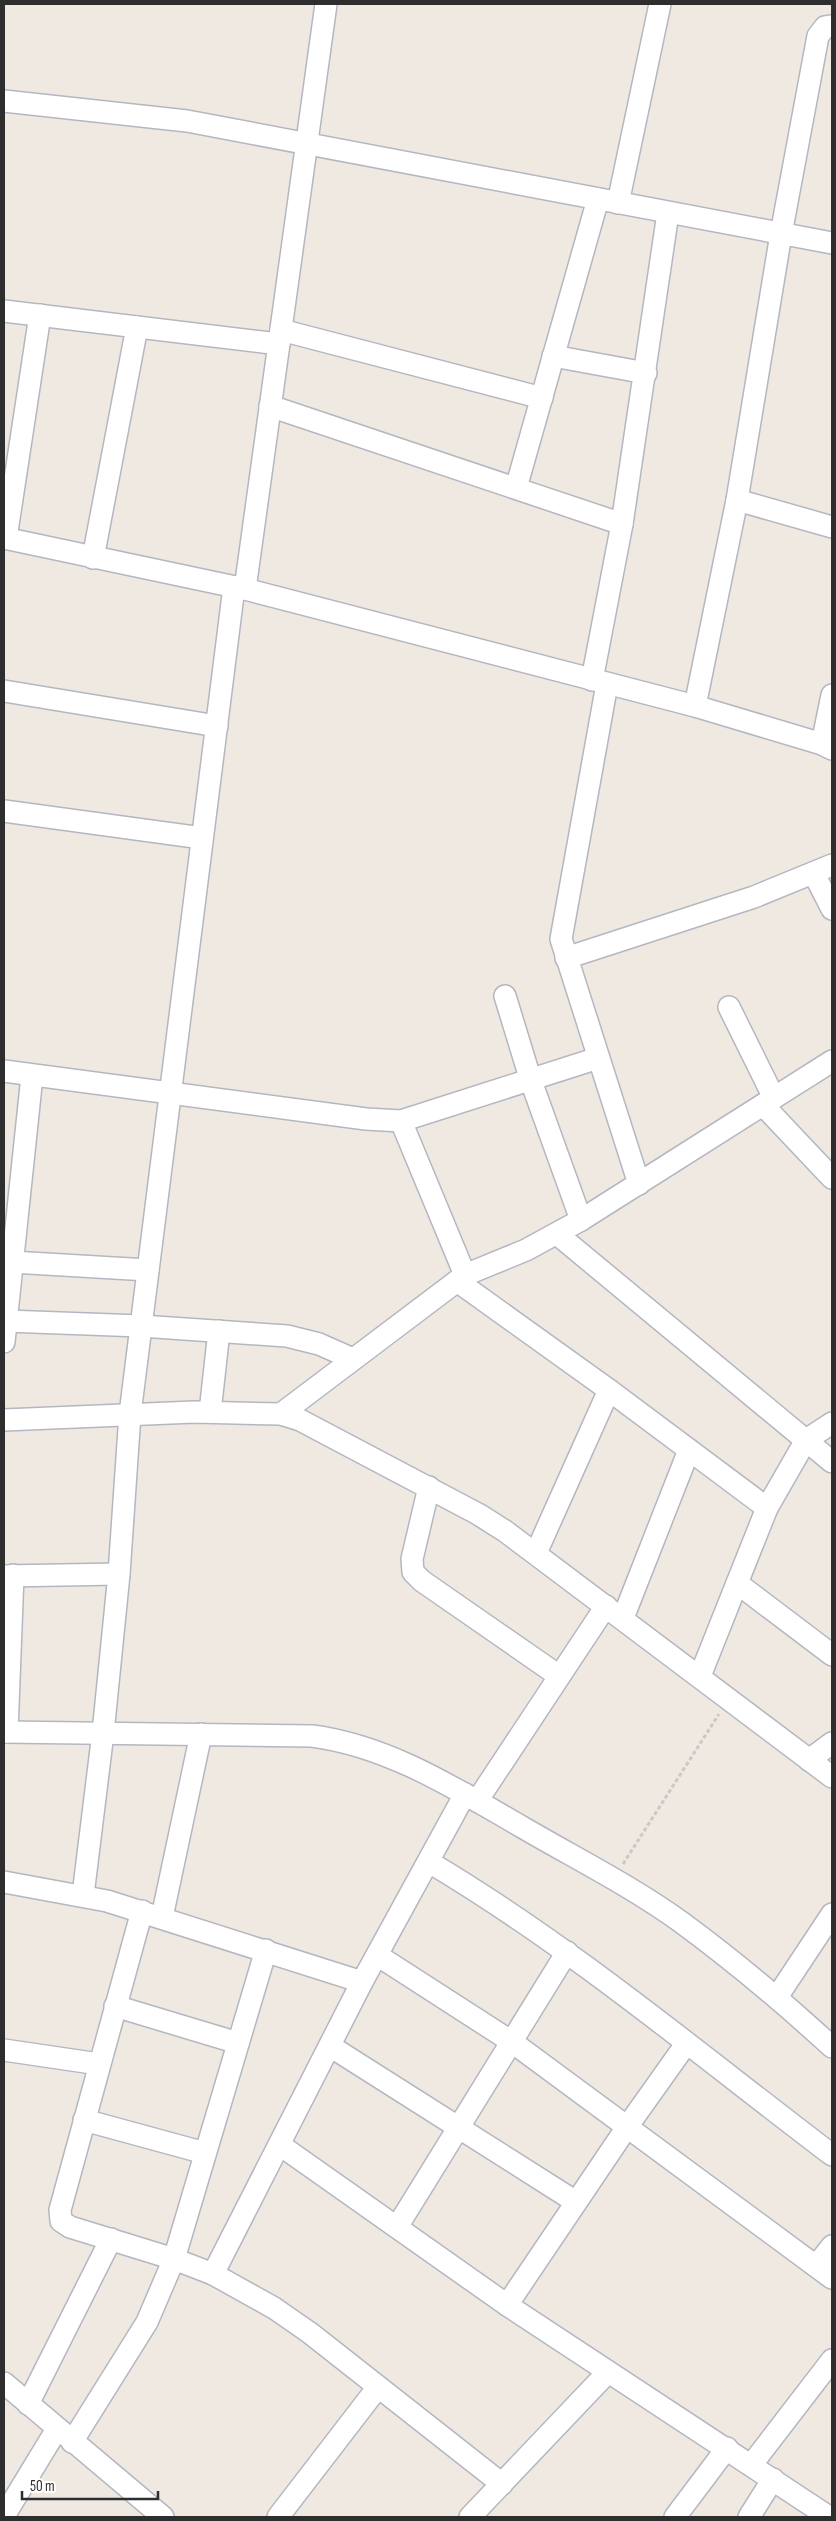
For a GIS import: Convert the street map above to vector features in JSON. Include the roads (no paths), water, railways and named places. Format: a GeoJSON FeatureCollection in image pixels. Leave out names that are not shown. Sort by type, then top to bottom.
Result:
{"type":"FeatureCollection","features":[{"type":"Feature","properties":{"kind":"street"},"geometry":{"type":"LineString","coordinates":[[83,1895],[103,1732],[119,1574],[130,1414],[216,726],[270,406],[326,4]]}},
{"type":"Feature","properties":{"kind":"street"},"geometry":{"type":"LineString","coordinates":[[516,488],[553,356],[608,201],[660,4]]}},
{"type":"Feature","properties":{"kind":"street"},"geometry":{"type":"LineString","coordinates":[[694,706],[737,500],[818,36],[825,27],[832,26]]}},
{"type":"Feature","properties":{"kind":"street"},"geometry":{"type":"LineString","coordinates":[[4,101],[187,121],[832,243]]}},
{"type":"Feature","properties":{"kind":"street"},"geometry":{"type":"LineString","coordinates":[[639,1184],[561,939],[646,373],[668,212]]}},
{"type":"Feature","properties":{"kind":"street"},"geometry":{"type":"LineString","coordinates":[[4,311],[137,327],[280,337],[542,398]]}},
{"type":"Feature","properties":{"kind":"street"},"geometry":{"type":"LineString","coordinates":[[40,315],[5,538],[239,588],[694,706],[827,747],[832,695]]}},
{"type":"Feature","properties":{"kind":"street"},"geometry":{"type":"LineString","coordinates":[[93,558],[137,327]]}},
{"type":"Feature","properties":{"kind":"street"},"geometry":{"type":"LineString","coordinates":[[553,356],[646,373]]}},
{"type":"Feature","properties":{"kind":"street"},"geometry":{"type":"LineString","coordinates":[[270,406],[622,524]]}},
{"type":"Feature","properties":{"kind":"street"},"geometry":{"type":"LineString","coordinates":[[737,500],[832,527]]}},
{"type":"Feature","properties":{"kind":"street"},"geometry":{"type":"LineString","coordinates":[[4,691],[216,726]]}},
{"type":"Feature","properties":{"kind":"street"},"geometry":{"type":"LineString","coordinates":[[4,811],[202,838]]}},
{"type":"Feature","properties":{"kind":"street"},"geometry":{"type":"LineString","coordinates":[[566,958],[754,897],[823,869],[832,909]]}},
{"type":"Feature","properties":{"kind":"street"},"geometry":{"type":"LineString","coordinates":[[505,996],[531,1081],[581,1220]]}},
{"type":"Feature","properties":{"kind":"street"},"geometry":{"type":"LineString","coordinates":[[729,1006],[768,1102],[832,1178]]}},
{"type":"Feature","properties":{"kind":"street"},"geometry":{"type":"LineString","coordinates":[[4,1071],[366,1119],[401,1121],[598,1058]]}},
{"type":"Feature","properties":{"kind":"street"},"geometry":{"type":"LineString","coordinates":[[282,1414],[461,1278],[557,1234],[581,1220],[832,1061]]}},
{"type":"Feature","properties":{"kind":"street"},"geometry":{"type":"LineString","coordinates":[[32,1076],[11,1202],[12,1262],[5,1321],[141,1326],[304,1338],[353,1359]]}},
{"type":"Feature","properties":{"kind":"street"},"geometry":{"type":"LineString","coordinates":[[401,1121],[461,1278],[767,1508]]}},
{"type":"Feature","properties":{"kind":"street"},"geometry":{"type":"LineString","coordinates":[[557,1234],[832,1462]]}},
{"type":"Feature","properties":{"kind":"street"},"geometry":{"type":"LineString","coordinates":[[12,1262],[148,1270]]}},
{"type":"Feature","properties":{"kind":"street"},"geometry":{"type":"LineString","coordinates":[[210,1412],[219,1332]]}},
{"type":"Feature","properties":{"kind":"street"},"geometry":{"type":"LineString","coordinates":[[536,1553],[609,1390]]}},
{"type":"Feature","properties":{"kind":"street"},"geometry":{"type":"LineString","coordinates":[[4,1420],[210,1412],[282,1414],[300,1420],[478,1514],[536,1553],[832,1777]]}},
{"type":"Feature","properties":{"kind":"street"},"geometry":{"type":"LineString","coordinates":[[700,1676],[767,1508],[806,1440],[832,1423]]}},
{"type":"Feature","properties":{"kind":"street"},"geometry":{"type":"LineString","coordinates":[[213,2274],[362,1982],[429,1862],[471,1798],[559,1676],[615,1612],[689,1450]]}},
{"type":"Feature","properties":{"kind":"street"},"geometry":{"type":"LineString","coordinates":[[429,1487],[412,1559],[413,1572],[422,1581],[559,1676]]}},
{"type":"Feature","properties":{"kind":"street"},"geometry":{"type":"LineString","coordinates":[[119,1574],[8,1576],[5,1732],[312,1736],[339,1739],[388,1755],[471,1798],[680,1922],[777,1997],[832,2047]]}},
{"type":"Feature","properties":{"kind":"street"},"geometry":{"type":"LineString","coordinates":[[737,1583],[832,1655]]}},
{"type":"Feature","properties":{"kind":"street"},"geometry":{"type":"LineString","coordinates":[[162,1918],[201,1734]]}},
{"type":"Feature","properties":{"kind":"street"},"geometry":{"type":"LineString","coordinates":[[809,1760],[832,1743]]}},
{"type":"Feature","properties":{"kind":"street"},"geometry":{"type":"LineString","coordinates":[[429,1862],[494,1900],[567,1952],[832,2155]]}},
{"type":"Feature","properties":{"kind":"street"},"geometry":{"type":"LineString","coordinates":[[4,1882],[83,1895],[266,1950],[362,1982]]}},
{"type":"Feature","properties":{"kind":"street"},"geometry":{"type":"LineString","coordinates":[[142,1912],[59,2216],[65,2225],[174,2259],[213,2274],[274,2308],[502,2484]]}},
{"type":"Feature","properties":{"kind":"street"},"geometry":{"type":"LineString","coordinates":[[777,1997],[832,1914]]}},
{"type":"Feature","properties":{"kind":"street"},"geometry":{"type":"LineString","coordinates":[[4,2516],[65,2436],[147,2322],[174,2259],[266,1950]]}},
{"type":"Feature","properties":{"kind":"street"},"geometry":{"type":"LineString","coordinates":[[398,2227],[567,1952]]}},
{"type":"Feature","properties":{"kind":"street"},"geometry":{"type":"LineString","coordinates":[[377,1955],[512,2042],[824,2272],[832,2246]]}},
{"type":"Feature","properties":{"kind":"street"},"geometry":{"type":"LineString","coordinates":[[115,2006],[238,2043]]}},
{"type":"Feature","properties":{"kind":"street"},"geometry":{"type":"LineString","coordinates":[[507,2305],[627,2127],[686,2044]]}},
{"type":"Feature","properties":{"kind":"street"},"geometry":{"type":"LineString","coordinates":[[330,2046],[576,2202]]}},
{"type":"Feature","properties":{"kind":"street"},"geometry":{"type":"LineString","coordinates":[[4,2050],[99,2064]]}},
{"type":"Feature","properties":{"kind":"street"},"geometry":{"type":"LineString","coordinates":[[84,2120],[205,2153]]}},
{"type":"Feature","properties":{"kind":"street"},"geometry":{"type":"LineString","coordinates":[[280,2145],[507,2305],[752,2464],[829,2517]]}},
{"type":"Feature","properties":{"kind":"street"},"geometry":{"type":"LineString","coordinates":[[28,2404],[110,2239]]}},
{"type":"Feature","properties":{"kind":"street"},"geometry":{"type":"LineString","coordinates":[[752,2464],[832,2360]]}},
{"type":"Feature","properties":{"kind":"street"},"geometry":{"type":"LineString","coordinates":[[470,2517],[608,2372]]}},
{"type":"Feature","properties":{"kind":"street"},"geometry":{"type":"LineString","coordinates":[[4,2383],[163,2517]]}},
{"type":"Feature","properties":{"kind":"street"},"geometry":{"type":"LineString","coordinates":[[278,2517],[378,2387]]}},
{"type":"Feature","properties":{"kind":"street"},"geometry":{"type":"LineString","coordinates":[[675,2517],[727,2448]]}},
{"type":"Feature","properties":{"kind":"street"},"geometry":{"type":"LineString","coordinates":[[749,2517],[773,2479]]}}]}
